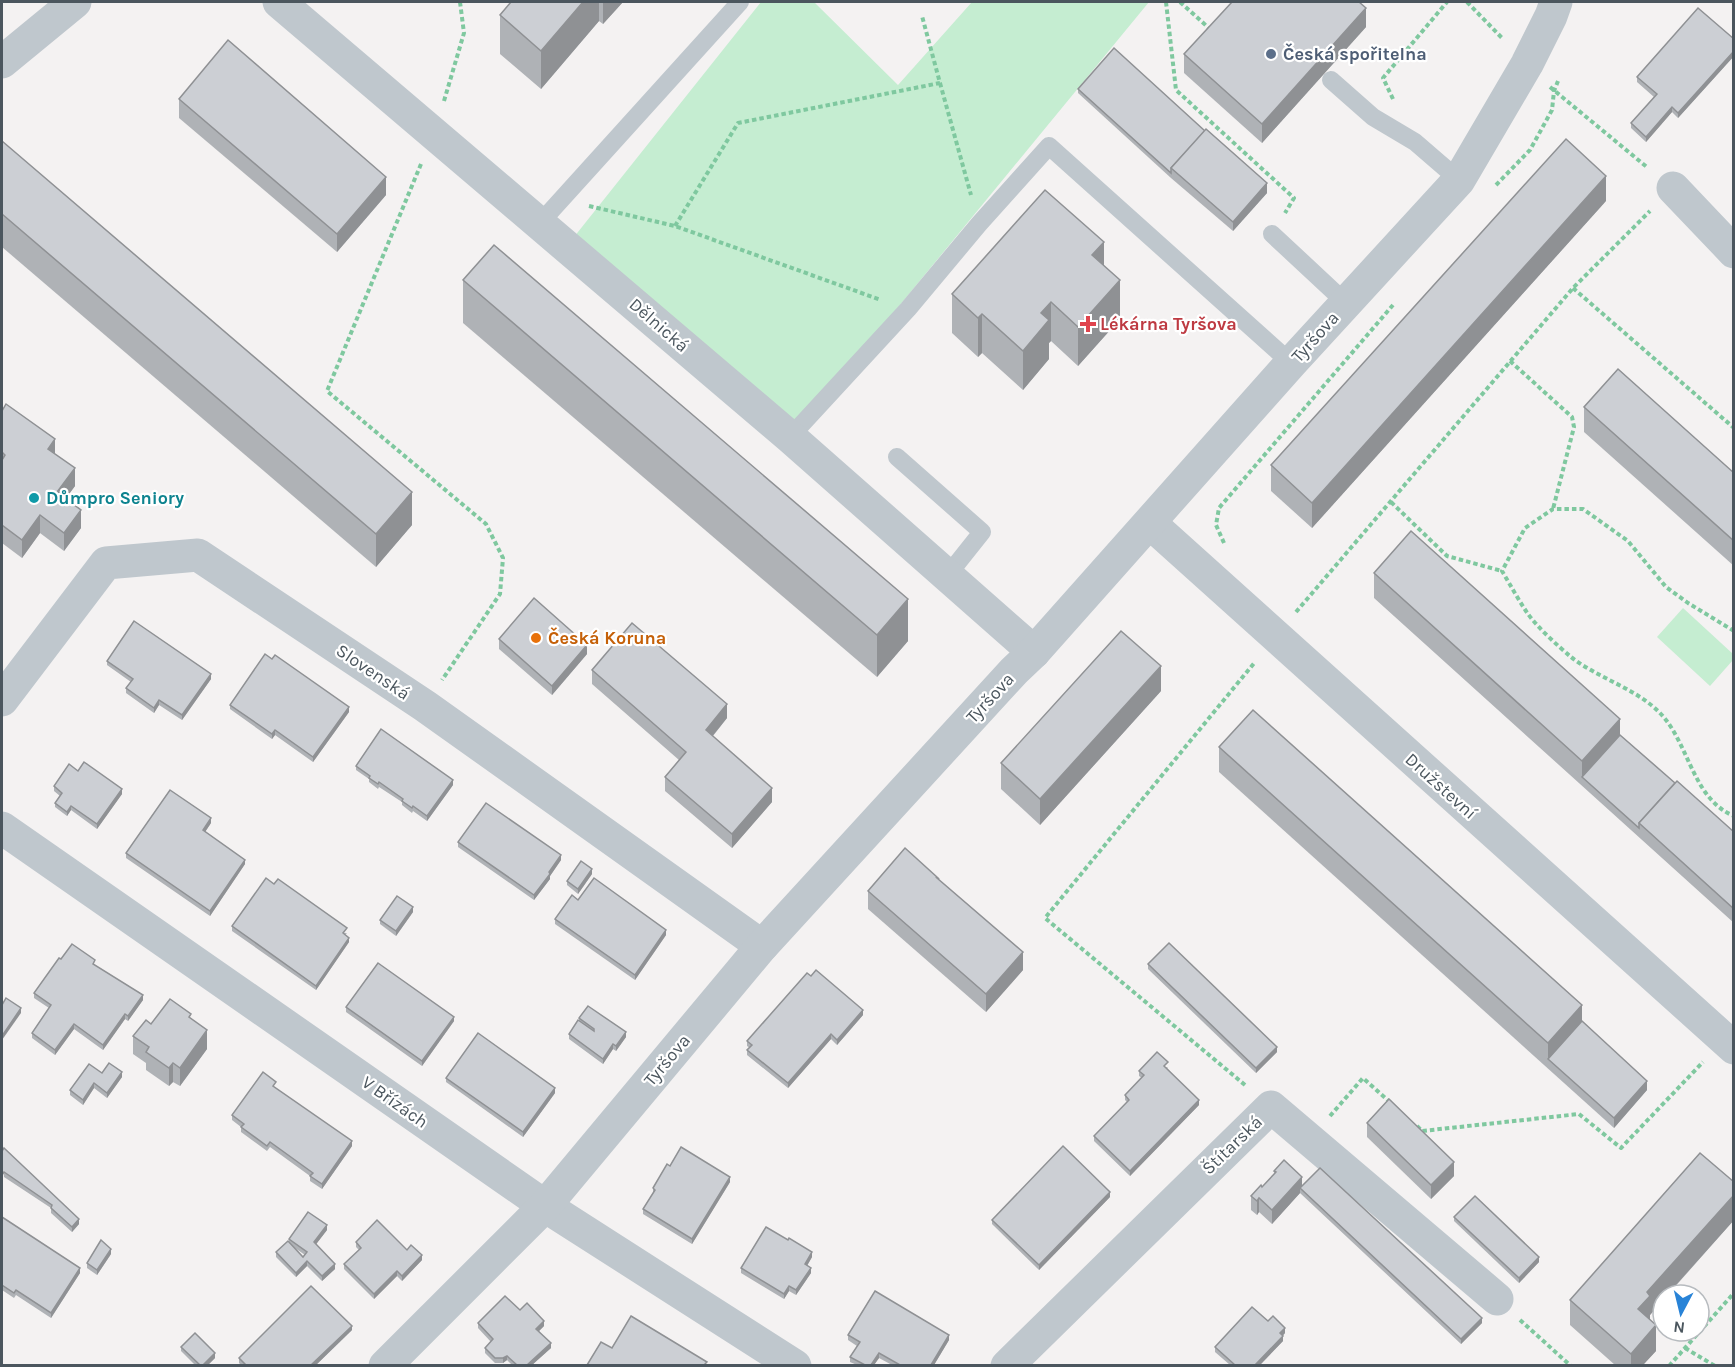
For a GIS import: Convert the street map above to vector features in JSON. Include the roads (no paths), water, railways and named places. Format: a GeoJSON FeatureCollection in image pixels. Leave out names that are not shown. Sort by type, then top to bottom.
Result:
{"type":"FeatureCollection","features":[{"type":"Feature","properties":{"kind":"street"},"geometry":{"type":"LineString","coordinates":[[2,62],[75,2]]}},
{"type":"Feature","properties":{"kind":"street","name":"Dělnická"},"geometry":{"type":"LineString","coordinates":[[279,2],[434,133],[550,211],[790,437],[1034,652]]}},
{"type":"Feature","properties":{"kind":"street","name":"Tyršova"},"geometry":{"type":"LineString","coordinates":[[385,1365],[545,1206],[762,946],[1034,652],[1291,363],[1459,180],[1527,64],[1556,2]]}},
{"type":"Feature","properties":{"kind":"street"},"geometry":{"type":"LineString","coordinates":[[1673,188],[1734,252]]}},
{"type":"Feature","properties":{"kind":"street","name":"Družstevní"},"geometry":{"type":"LineString","coordinates":[[1150,523],[1729,1044]]}},
{"type":"Feature","properties":{"kind":"street","name":"Slovenská"},"geometry":{"type":"LineString","coordinates":[[2,700],[106,563],[198,555],[425,706],[762,946]]}},
{"type":"Feature","properties":{"kind":"street","name":"V Břízách"},"geometry":{"type":"LineString","coordinates":[[2,828],[545,1206],[795,1365]]}},
{"type":"Feature","properties":{"kind":"street","name":"Štítarská"},"geometry":{"type":"LineString","coordinates":[[1007,1365],[1271,1107],[1497,1299]]}},
{"type":"Feature","properties":{"kind":"lane"},"geometry":{"type":"LineString","coordinates":[[550,211],[740,2]]}},
{"type":"Feature","properties":{"kind":"lane"},"geometry":{"type":"LineString","coordinates":[[1331,80],[1373,117],[1415,142],[1459,180]]}},
{"type":"Feature","properties":{"kind":"lane"},"geometry":{"type":"LineString","coordinates":[[790,437],[908,309],[979,224],[1049,146],[1291,363]]}},
{"type":"Feature","properties":{"kind":"lane"},"geometry":{"type":"LineString","coordinates":[[1272,234],[1346,303]]}},
{"type":"Feature","properties":{"kind":"lane"},"geometry":{"type":"LineString","coordinates":[[897,457],[982,532],[947,576]]}},
{"type":"Feature","properties":{"kind":"place","name":"Česká spořitelna"},"geometry":{"type":"Point","coordinates":[1271,54]}},
{"type":"Feature","properties":{"kind":"place","name":"Lékárna Tyršova"},"geometry":{"type":"Point","coordinates":[1088,324]}},
{"type":"Feature","properties":{"kind":"place","name":"Důmpro Seniory"},"geometry":{"type":"Point","coordinates":[34,498]}},
{"type":"Feature","properties":{"kind":"place","name":"Česká Koruna"},"geometry":{"type":"Point","coordinates":[536,638]}}]}
